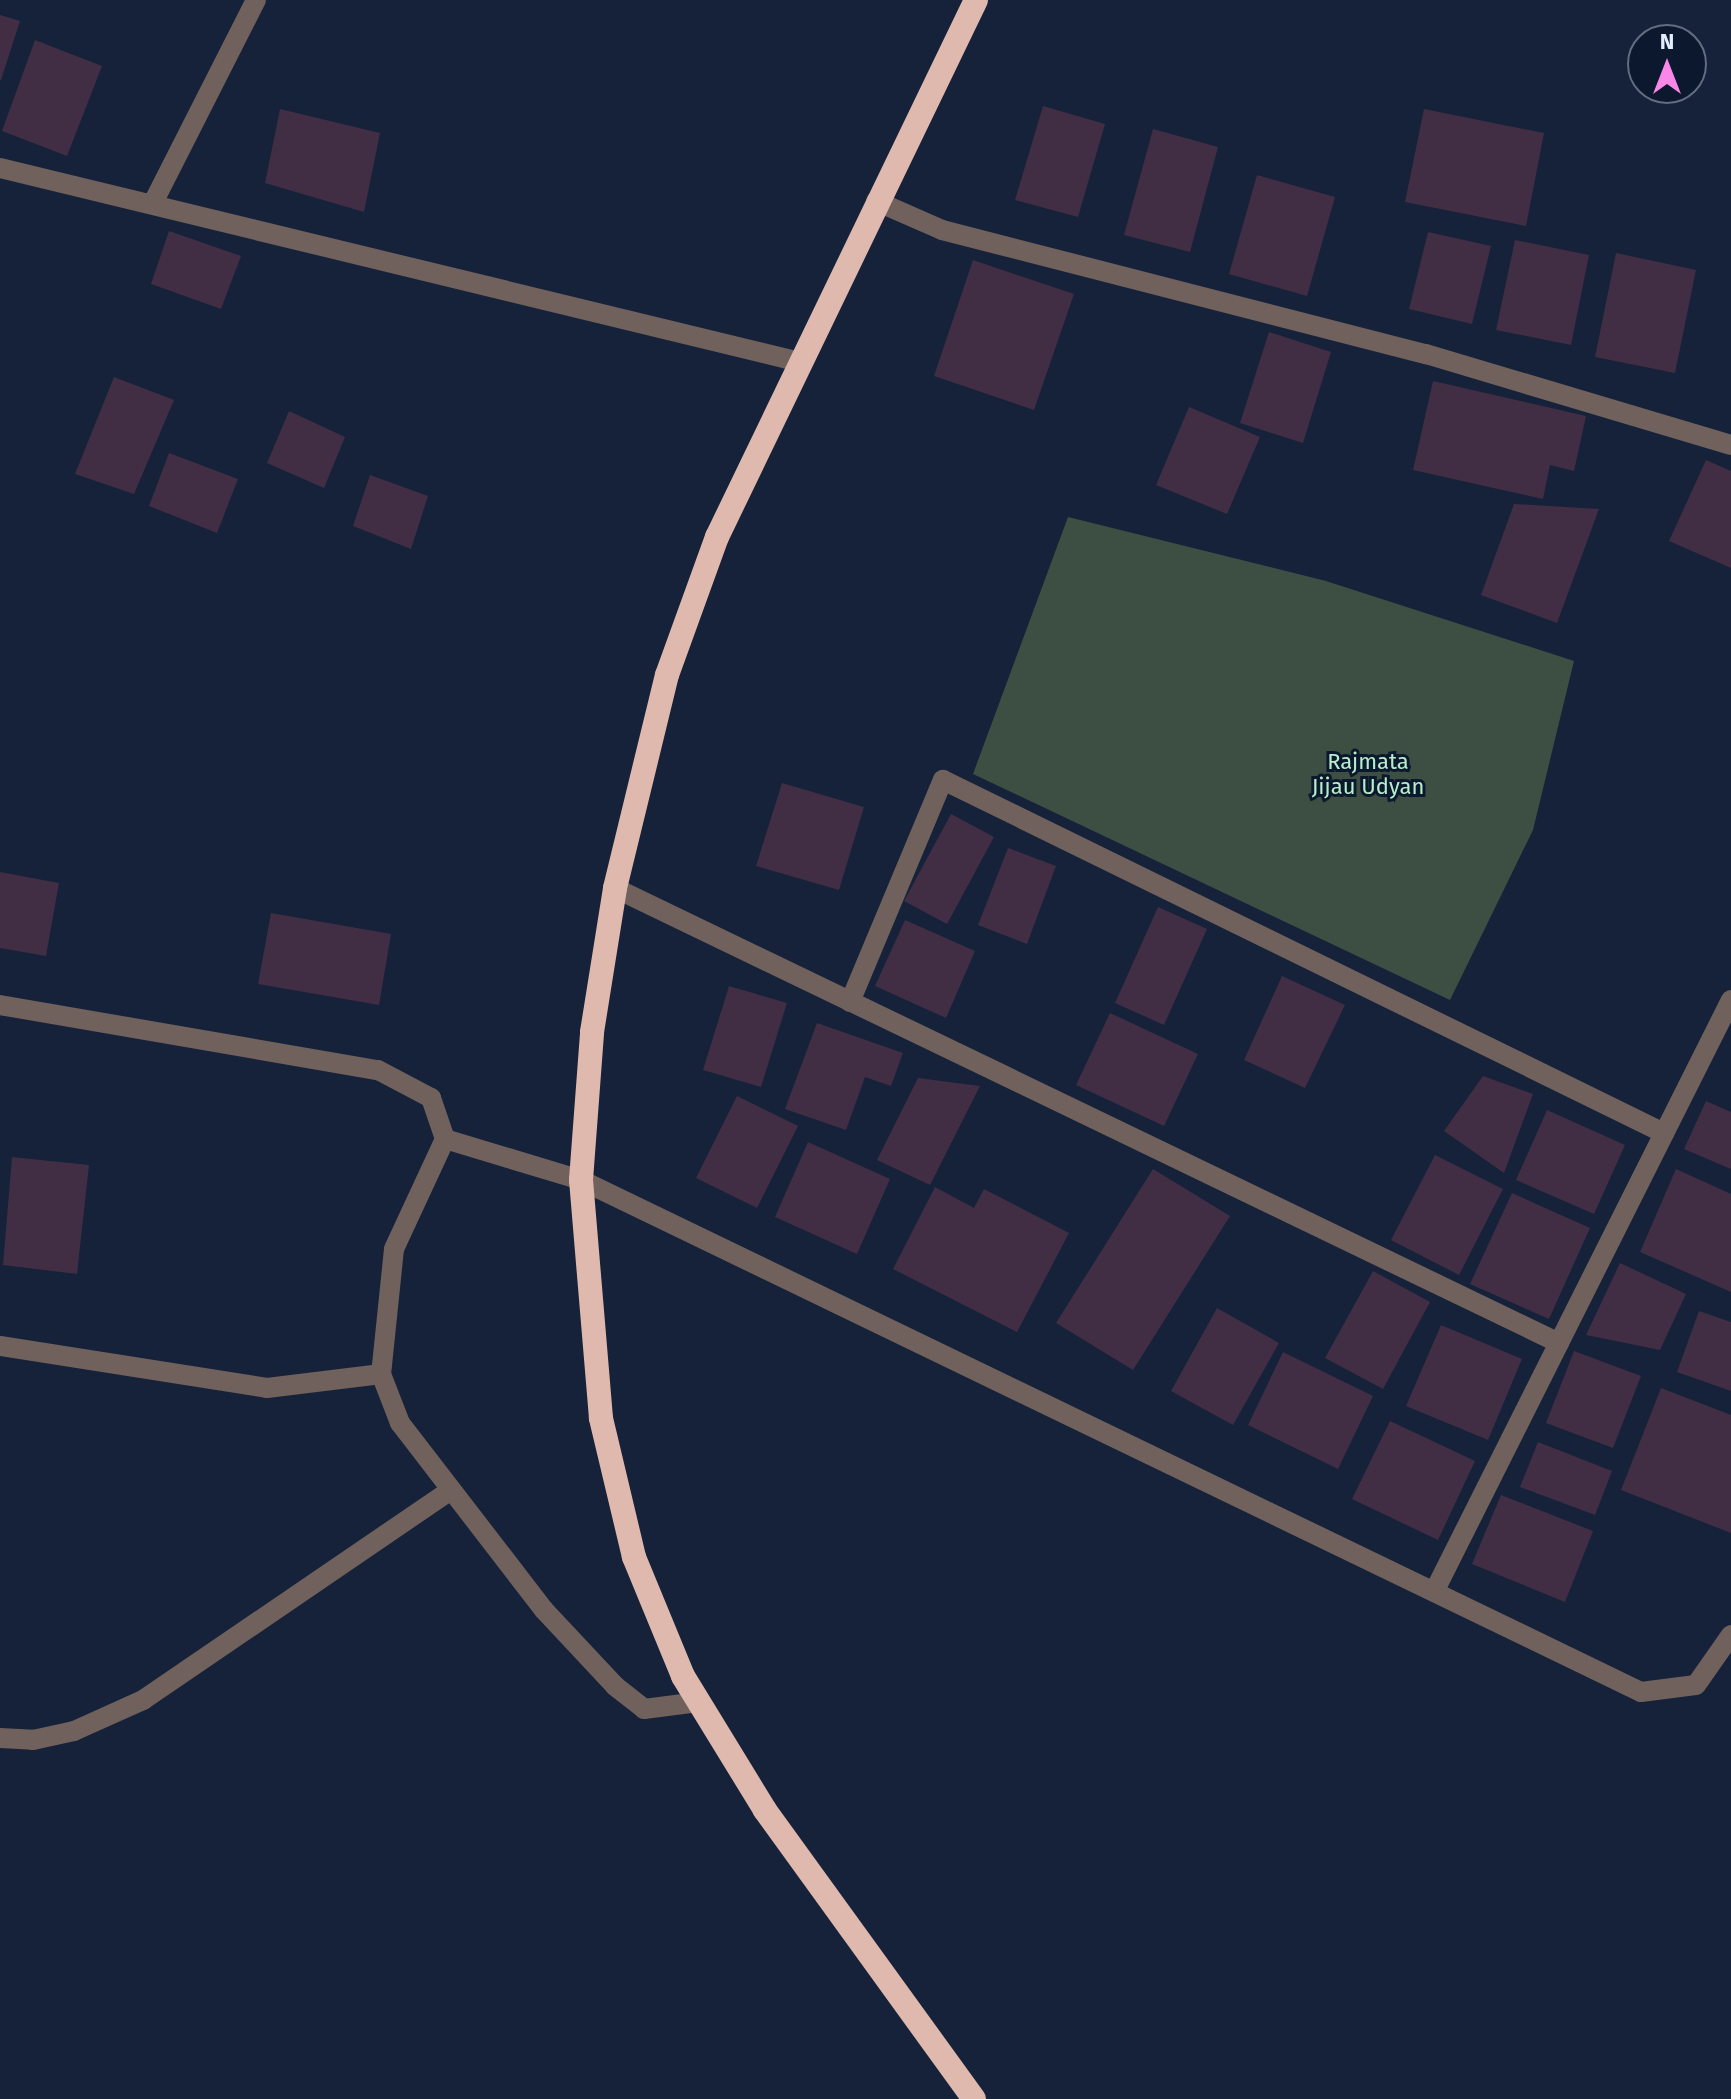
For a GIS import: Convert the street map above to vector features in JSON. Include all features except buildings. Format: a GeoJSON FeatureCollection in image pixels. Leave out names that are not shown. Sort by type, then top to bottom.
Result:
{"type":"FeatureCollection","features":[{"type":"Feature","properties":{"kind":"highway"},"geometry":{"type":"LineString","coordinates":[[974,2099],[765,1810],[699,1702],[634,1557],[601,1418],[581,1180],[592,1032],[615,888],[667,675],[717,537],[876,201],[976,0]]}},
{"type":"Feature","properties":{"kind":"street"},"geometry":{"type":"LineString","coordinates":[[154,201],[256,0]]}},
{"type":"Feature","properties":{"kind":"street"},"geometry":{"type":"LineString","coordinates":[[0,168],[154,201],[800,362]]}},
{"type":"Feature","properties":{"kind":"street"},"geometry":{"type":"LineString","coordinates":[[876,201],[942,230],[1426,354],[1731,445]]}},
{"type":"Feature","properties":{"kind":"street"},"geometry":{"type":"LineString","coordinates":[[850,1002],[943,780],[1664,1133]]}},
{"type":"Feature","properties":{"kind":"street"},"geometry":{"type":"LineString","coordinates":[[615,888],[1559,1343]]}},
{"type":"Feature","properties":{"kind":"street"},"geometry":{"type":"LineString","coordinates":[[1435,1590],[1731,1000]]}},
{"type":"Feature","properties":{"kind":"street"},"geometry":{"type":"LineString","coordinates":[[0,1005],[378,1070],[431,1098],[445,1139],[394,1249],[381,1374],[400,1423],[449,1491],[544,1610],[615,1686],[644,1709],[699,1702]]}},
{"type":"Feature","properties":{"kind":"street"},"geometry":{"type":"LineString","coordinates":[[445,1139],[581,1180],[1641,1692],[1696,1685],[1731,1635]]}},
{"type":"Feature","properties":{"kind":"street"},"geometry":{"type":"LineString","coordinates":[[0,1346],[267,1388],[381,1374]]}},
{"type":"Feature","properties":{"kind":"street"},"geometry":{"type":"LineString","coordinates":[[0,1738],[33,1740],[74,1731],[143,1700],[449,1491]]}},
{"type":"Feature","properties":{"kind":"green space","name":"Rajmata Jijau Udyan"},"geometry":{"type":"Polygon","coordinates":[[[1068,517],[1326,581],[1574,661],[1533,830],[1450,1000],[973,774],[1068,517]]]}}]}
